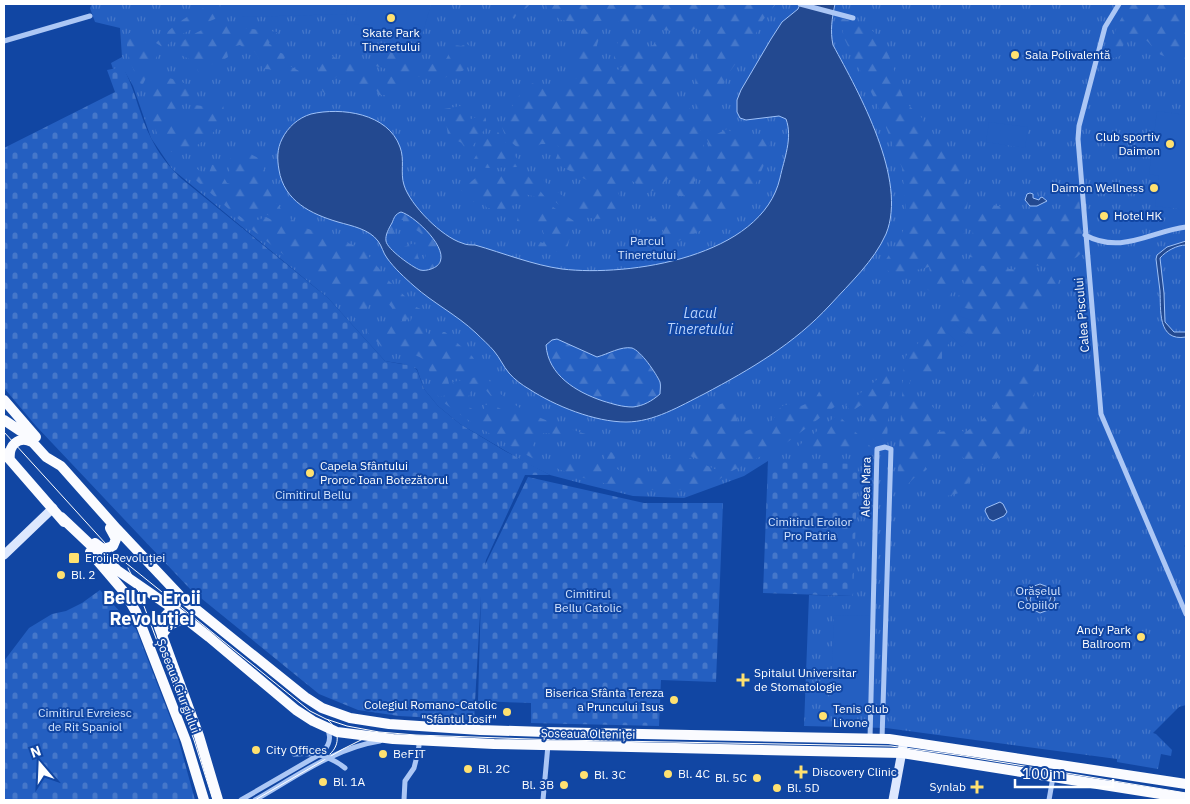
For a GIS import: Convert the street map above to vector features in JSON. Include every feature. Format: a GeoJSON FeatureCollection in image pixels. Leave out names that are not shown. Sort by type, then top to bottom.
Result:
{"type":"FeatureCollection","features":[{"type":"Feature","properties":{"kind":"main road"},"geometry":{"type":"LineString","coordinates":[[4,400],[96,507],[98,513],[115,535],[115,543],[108,549],[99,547],[84,533],[61,517],[6,455],[17,441],[26,439],[33,442]]}},
{"type":"Feature","properties":{"kind":"main road"},"geometry":{"type":"LineString","coordinates":[[4,420],[20,430],[46,457],[61,466]]}},
{"type":"Feature","properties":{"kind":"main road","name":"Șoseaua Olteniței"},"geometry":{"type":"LineString","coordinates":[[96,507],[182,598],[309,700],[337,714],[362,721],[408,726],[506,731],[882,739],[1186,784]]}},
{"type":"Feature","properties":{"kind":"main road"},"geometry":{"type":"LineString","coordinates":[[4,555],[53,508]]}},
{"type":"Feature","properties":{"kind":"main road","name":"Șoseaua Olteniței"},"geometry":{"type":"LineString","coordinates":[[61,517],[117,570],[187,619],[301,713],[326,728],[351,735],[418,741],[902,753],[1186,798]]}},
{"type":"Feature","properties":{"kind":"main road","name":"Șoseaua Giurgiului"},"geometry":{"type":"LineString","coordinates":[[61,517],[117,583],[136,612],[186,740],[204,800]]}},
{"type":"Feature","properties":{"kind":"main road","name":"Șoseaua Giurgiului"},"geometry":{"type":"LineString","coordinates":[[182,598],[160,622],[159,627],[199,736],[218,800]]}},
{"type":"Feature","properties":{"kind":"main road"},"geometry":{"type":"LineString","coordinates":[[162,636],[174,622],[187,619]]}},
{"type":"Feature","properties":{"kind":"main road"},"geometry":{"type":"LineString","coordinates":[[893,800],[904,741]]}},
{"type":"Feature","properties":{"kind":"street"},"geometry":{"type":"LineString","coordinates":[[800,4],[853,18]]}},
{"type":"Feature","properties":{"kind":"street","name":"Calea Piscului"},"geometry":{"type":"LineString","coordinates":[[1119,4],[1105,27],[1078,133],[1101,414],[1186,614]]}},
{"type":"Feature","properties":{"kind":"street"},"geometry":{"type":"LineString","coordinates":[[4,41],[90,16]]}},
{"type":"Feature","properties":{"kind":"street"},"geometry":{"type":"LineString","coordinates":[[1086,235],[1098,242],[1112,243],[1142,239],[1186,227]]}},
{"type":"Feature","properties":{"kind":"street","name":"Aleea Mara"},"geometry":{"type":"LineString","coordinates":[[870,739],[877,449],[885,447],[891,449],[882,739]]}},
{"type":"Feature","properties":{"kind":"street"},"geometry":{"type":"LineString","coordinates":[[241,800],[322,753],[329,742],[329,734],[326,728]]}},
{"type":"Feature","properties":{"kind":"street"},"geometry":{"type":"LineString","coordinates":[[254,800],[322,761],[365,744],[392,740]]}},
{"type":"Feature","properties":{"kind":"street"},"geometry":{"type":"LineString","coordinates":[[404,800],[407,776],[414,768],[419,746],[418,741]]}},
{"type":"Feature","properties":{"kind":"street"},"geometry":{"type":"LineString","coordinates":[[543,800],[548,745]]}},
{"type":"Feature","properties":{"kind":"street"},"geometry":{"type":"LineString","coordinates":[[294,754],[306,753],[324,756],[334,759],[345,768]]}},
{"type":"Feature","properties":{"kind":"street"},"geometry":{"type":"LineString","coordinates":[[1049,800],[1053,776]]}},
{"type":"Feature","properties":{"kind":"green space","name":"Parcul Tineretului"},"geometry":{"type":"Polygon","coordinates":[[[92,4],[1186,4],[1186,545],[1184,546],[1186,547],[1186,705],[1179,707],[1153,733],[1172,750],[1171,756],[1161,754],[1158,769],[1117,762],[1117,759],[886,728],[804,726],[809,595],[853,596],[768,461],[744,476],[684,498],[633,496],[550,475],[460,424],[438,406],[424,389],[417,369],[385,361],[328,298],[172,169],[151,138],[133,86],[125,72],[113,69],[111,63],[122,57],[120,28],[95,22],[90,8],[92,4]]]}},
{"type":"Feature","properties":{"kind":"green space"},"geometry":{"type":"Polygon","coordinates":[[[214,4],[219,4],[223,16],[177,37],[164,48],[156,43],[183,20],[214,4]]]}},
{"type":"Feature","properties":{"kind":"green space"},"geometry":{"type":"Polygon","coordinates":[[[241,4],[346,4],[347,14],[241,17],[241,4]]]}},
{"type":"Feature","properties":{"kind":"green space","name":"Skate Park Tineretului"},"geometry":{"type":"Polygon","coordinates":[[[360,4],[431,4],[421,39],[354,24],[360,4]]]}},
{"type":"Feature","properties":{"kind":"green space"},"geometry":{"type":"Polygon","coordinates":[[[510,4],[530,4],[517,14],[514,19],[508,10],[510,4]]]}},
{"type":"Feature","properties":{"kind":"green space"},"geometry":{"type":"Polygon","coordinates":[[[546,4],[701,4],[697,27],[688,32],[661,30],[609,20],[580,23],[561,20],[547,10],[546,4]]]}},
{"type":"Feature","properties":{"kind":"green space"},"geometry":{"type":"Polygon","coordinates":[[[707,4],[776,4],[763,20],[754,37],[727,76],[716,104],[720,124],[704,133],[695,100],[696,66],[707,4]]]}},
{"type":"Feature","properties":{"kind":"green space"},"geometry":{"type":"Polygon","coordinates":[[[1131,4],[1186,4],[1186,66],[1158,53],[1146,40],[1140,38],[1128,38],[1124,43],[1120,56],[1113,58],[1109,56],[1122,16],[1131,4]]]}},
{"type":"Feature","properties":{"kind":"green space"},"geometry":{"type":"Polygon","coordinates":[[[840,18],[864,26],[879,36],[892,63],[905,101],[919,115],[939,141],[954,154],[963,169],[968,191],[967,214],[959,274],[948,298],[942,293],[928,290],[926,284],[930,272],[929,267],[899,274],[892,273],[881,267],[901,237],[907,218],[902,168],[876,102],[844,38],[840,18]]]}},
{"type":"Feature","properties":{"kind":"green space"},"geometry":{"type":"Polygon","coordinates":[[[226,21],[236,27],[278,32],[272,37],[269,44],[275,46],[278,52],[284,54],[283,62],[299,71],[299,74],[294,77],[285,77],[265,69],[253,50],[240,45],[227,51],[228,57],[220,62],[209,65],[202,74],[199,73],[196,67],[198,63],[170,50],[183,40],[226,21]]]}},
{"type":"Feature","properties":{"kind":"green space"},"geometry":{"type":"Polygon","coordinates":[[[600,27],[600,34],[596,49],[597,56],[606,60],[610,67],[615,67],[618,70],[623,65],[614,59],[615,49],[622,37],[636,34],[642,45],[649,47],[672,36],[686,34],[685,42],[693,54],[693,70],[687,76],[671,81],[669,90],[666,92],[693,112],[700,128],[704,148],[700,172],[684,196],[678,196],[672,189],[672,182],[669,178],[655,190],[647,193],[625,177],[617,182],[618,193],[628,212],[604,219],[578,215],[563,208],[539,181],[542,178],[573,204],[594,184],[555,161],[560,148],[556,144],[541,144],[524,152],[507,138],[502,126],[516,100],[525,89],[537,81],[549,89],[558,89],[567,79],[579,78],[577,67],[570,56],[571,52],[583,42],[581,33],[584,28],[587,32],[600,27]]]}},
{"type":"Feature","properties":{"kind":"green space"},"geometry":{"type":"Polygon","coordinates":[[[129,33],[133,33],[159,52],[142,86],[128,52],[127,39],[129,33]]]}},
{"type":"Feature","properties":{"kind":"green space"},"geometry":{"type":"Polygon","coordinates":[[[389,42],[408,48],[413,53],[414,61],[431,63],[439,63],[446,59],[454,45],[461,46],[467,44],[473,49],[465,60],[464,70],[442,78],[418,77],[372,65],[370,62],[372,53],[369,48],[375,43],[381,46],[389,42]]]}},
{"type":"Feature","properties":{"kind":"green space"},"geometry":{"type":"Polygon","coordinates":[[[317,50],[362,69],[393,97],[379,95],[374,86],[367,89],[337,76],[331,81],[331,94],[324,93],[320,79],[317,50]]]}},
{"type":"Feature","properties":{"kind":"green space","name":"Cimitirul Bellu"},"geometry":{"type":"Polygon","coordinates":[[[117,68],[125,71],[147,130],[157,149],[182,179],[328,298],[385,361],[412,366],[417,370],[424,389],[438,406],[460,424],[550,475],[525,475],[485,565],[528,477],[644,503],[723,503],[716,682],[661,680],[659,726],[531,723],[531,703],[478,701],[481,596],[474,720],[399,716],[358,710],[319,694],[191,590],[36,426],[4,388],[4,148],[115,92],[107,70],[117,68]]]}},
{"type":"Feature","properties":{"kind":"green space"},"geometry":{"type":"Polygon","coordinates":[[[373,72],[410,81],[399,88],[399,93],[373,72]]]}},
{"type":"Feature","properties":{"kind":"green space"},"geometry":{"type":"Polygon","coordinates":[[[153,76],[186,84],[194,92],[181,103],[177,110],[176,115],[179,127],[185,126],[192,121],[189,112],[195,105],[202,106],[207,98],[222,101],[226,119],[201,143],[186,150],[169,152],[158,135],[151,116],[151,86],[153,76]]]}},
{"type":"Feature","properties":{"kind":"green space"},"geometry":{"type":"Polygon","coordinates":[[[460,106],[466,108],[471,119],[484,115],[486,119],[486,127],[467,154],[461,143],[456,141],[449,142],[444,109],[460,106]]]}},
{"type":"Feature","properties":{"kind":"green space","name":"Club sportiv Daimon"},"geometry":{"type":"Polygon","coordinates":[[[1157,111],[1186,115],[1186,210],[1155,206],[1159,176],[1149,174],[1157,111]]]}},
{"type":"Feature","properties":{"kind":"green space"},"geometry":{"type":"Polygon","coordinates":[[[989,122],[1028,127],[1025,148],[986,142],[989,122]]]}},
{"type":"Feature","properties":{"kind":"green space"},"geometry":{"type":"Polygon","coordinates":[[[727,129],[739,137],[766,134],[768,138],[769,151],[755,185],[745,201],[724,217],[688,237],[654,249],[629,254],[639,242],[661,237],[664,228],[657,225],[649,230],[642,221],[665,216],[675,211],[693,194],[706,172],[709,161],[710,150],[707,139],[727,129]]]}},
{"type":"Feature","properties":{"kind":"green space"},"geometry":{"type":"Polygon","coordinates":[[[495,130],[518,160],[520,165],[517,167],[487,168],[476,165],[474,159],[491,131],[495,130]]]}},
{"type":"Feature","properties":{"kind":"green space"},"geometry":{"type":"Polygon","coordinates":[[[247,152],[258,158],[264,168],[269,190],[275,201],[282,211],[296,223],[289,225],[266,214],[249,220],[240,213],[230,210],[191,176],[193,166],[204,174],[209,173],[212,165],[219,163],[222,165],[223,176],[227,183],[233,185],[237,179],[230,173],[229,163],[232,155],[247,152]]]}},
{"type":"Feature","properties":{"kind":"green space"},"geometry":{"type":"Polygon","coordinates":[[[525,172],[553,207],[574,221],[566,253],[539,248],[538,241],[543,243],[545,239],[541,227],[517,221],[519,211],[529,213],[537,211],[538,202],[536,197],[521,193],[523,201],[509,207],[510,210],[507,213],[497,217],[493,208],[487,208],[483,197],[473,202],[461,190],[478,176],[525,172]]]}},
{"type":"Feature","properties":{"kind":"green space"},"geometry":{"type":"Polygon","coordinates":[[[1071,187],[1078,187],[1084,250],[1077,257],[1056,268],[970,257],[976,202],[1044,212],[1067,210],[1068,190],[1071,187]]]}},
{"type":"Feature","properties":{"kind":"green space"},"geometry":{"type":"Polygon","coordinates":[[[401,212],[408,215],[425,229],[439,248],[441,256],[439,264],[431,269],[420,270],[406,262],[387,244],[387,234],[394,218],[401,212]],[[398,220],[393,229],[401,248],[414,243],[421,262],[426,256],[423,249],[428,246],[424,244],[422,234],[403,223],[403,220],[398,220]]]}},
{"type":"Feature","properties":{"kind":"green space"},"geometry":{"type":"Polygon","coordinates":[[[232,214],[238,215],[249,223],[266,217],[289,229],[297,225],[362,248],[390,282],[412,303],[396,341],[387,352],[367,332],[369,327],[383,329],[390,324],[402,321],[402,318],[399,319],[398,315],[393,313],[391,306],[370,294],[366,295],[367,310],[358,321],[335,295],[232,214]]]}},
{"type":"Feature","properties":{"kind":"green space"},"geometry":{"type":"Polygon","coordinates":[[[968,264],[1060,275],[1057,286],[1027,312],[1006,314],[1003,317],[1012,331],[1009,338],[995,344],[984,336],[964,333],[955,324],[947,332],[954,339],[942,350],[942,363],[934,378],[922,380],[910,364],[910,388],[921,400],[933,407],[940,418],[936,426],[938,432],[957,430],[966,432],[982,420],[993,407],[1002,391],[1022,368],[1040,356],[1036,389],[1018,457],[1002,456],[979,466],[959,493],[943,497],[951,483],[968,463],[957,451],[948,456],[935,443],[919,452],[921,461],[927,469],[923,473],[925,475],[914,478],[908,484],[897,484],[904,362],[906,356],[951,308],[962,290],[968,264]]]}},
{"type":"Feature","properties":{"kind":"green space"},"geometry":{"type":"Polygon","coordinates":[[[416,307],[423,310],[429,318],[424,324],[426,332],[438,341],[438,334],[445,332],[472,356],[484,373],[448,379],[451,394],[439,397],[433,387],[429,368],[422,359],[414,355],[393,353],[408,328],[416,307]]]}},
{"type":"Feature","properties":{"kind":"green space"},"geometry":{"type":"Polygon","coordinates":[[[962,307],[980,313],[977,322],[959,316],[962,307]]]}},
{"type":"Feature","properties":{"kind":"green space"},"geometry":{"type":"Polygon","coordinates":[[[955,324],[970,339],[962,347],[947,332],[955,324]]]}},
{"type":"Feature","properties":{"kind":"green space"},"geometry":{"type":"Polygon","coordinates":[[[557,339],[596,356],[626,348],[634,349],[648,362],[655,373],[660,382],[660,394],[647,403],[633,407],[610,403],[583,393],[565,381],[552,365],[546,345],[552,340],[557,339]]]}},
{"type":"Feature","properties":{"kind":"green space"},"geometry":{"type":"Polygon","coordinates":[[[885,373],[889,374],[890,379],[887,441],[879,445],[862,428],[870,421],[863,412],[864,408],[861,405],[851,412],[846,405],[885,373]]]}},
{"type":"Feature","properties":{"kind":"green space"},"geometry":{"type":"Polygon","coordinates":[[[486,375],[504,397],[517,406],[531,414],[589,435],[587,441],[576,441],[571,434],[541,434],[532,439],[536,460],[463,417],[440,400],[456,395],[453,382],[486,375]],[[477,387],[470,392],[467,406],[483,415],[485,405],[491,404],[503,410],[505,414],[511,415],[501,399],[497,396],[491,396],[484,388],[479,389],[477,387]]]}},
{"type":"Feature","properties":{"kind":"green space"},"geometry":{"type":"Polygon","coordinates":[[[828,388],[837,393],[841,402],[785,444],[730,472],[683,453],[698,413],[736,398],[736,416],[744,432],[773,420],[781,406],[803,405],[815,399],[820,390],[828,388]]]}},
{"type":"Feature","properties":{"kind":"green space"},"geometry":{"type":"Polygon","coordinates":[[[836,416],[840,417],[871,447],[792,451],[836,416]]]}},
{"type":"Feature","properties":{"kind":"green space"},"geometry":{"type":"Polygon","coordinates":[[[607,451],[614,453],[616,457],[611,463],[618,470],[650,480],[654,475],[656,467],[676,452],[726,474],[714,482],[697,487],[678,490],[657,490],[598,482],[551,466],[562,461],[575,461],[587,465],[593,460],[605,460],[605,453],[607,451]]]}},
{"type":"Feature","properties":{"kind":"green space","name":"Cimitirul Eroilor Pro Patria"},"geometry":{"type":"Polygon","coordinates":[[[768,461],[858,464],[853,596],[763,593],[768,461]]]}},
{"type":"Feature","properties":{"kind":"green space","name":"Orășelul Copiilor"},"geometry":{"type":"Polygon","coordinates":[[[1037,589],[1045,589],[1051,595],[1051,603],[1045,609],[1037,609],[1031,603],[1031,595],[1037,589]]]}},
{"type":"Feature","properties":{"kind":"green space","name":"Cimitirul Evreiesc de Rit Spaniol"},"geometry":{"type":"Polygon","coordinates":[[[100,590],[136,629],[178,738],[195,800],[4,800],[4,661],[29,628],[52,614],[66,611],[82,603],[100,590]]]}},
{"type":"Feature","properties":{"kind":"green space"},"geometry":{"type":"Polygon","coordinates":[[[834,615],[871,616],[868,715],[830,713],[834,615]]]}},
{"type":"Feature","properties":{"kind":"water","name":"Lacul Tineretului"},"geometry":{"type":"Polygon","coordinates":[[[800,4],[835,4],[832,24],[833,45],[867,112],[878,137],[886,163],[891,188],[891,212],[886,234],[875,253],[861,271],[816,319],[787,344],[704,394],[657,416],[626,422],[601,419],[563,407],[518,382],[494,351],[476,333],[421,292],[400,273],[384,254],[374,237],[360,228],[328,219],[300,205],[282,181],[278,166],[278,150],[282,139],[290,127],[311,114],[336,111],[349,112],[374,120],[394,136],[400,147],[402,176],[407,193],[420,211],[436,227],[454,240],[529,262],[562,269],[590,271],[656,265],[689,256],[721,244],[748,227],[768,205],[780,178],[789,134],[786,119],[779,116],[746,120],[740,118],[737,112],[737,100],[741,90],[782,22],[798,9],[800,4]],[[401,212],[395,216],[387,232],[387,244],[400,257],[416,268],[420,270],[431,269],[439,264],[441,256],[439,248],[425,229],[408,215],[401,212]],[[557,339],[552,340],[546,345],[552,365],[565,381],[583,393],[610,403],[633,407],[647,403],[660,394],[660,382],[644,358],[636,350],[632,348],[619,349],[597,357],[557,339]]]}},
{"type":"Feature","properties":{"kind":"water"},"geometry":{"type":"Polygon","coordinates":[[[1027,194],[1033,194],[1033,198],[1039,200],[1042,197],[1047,201],[1037,206],[1030,206],[1025,200],[1027,194]]]}},
{"type":"Feature","properties":{"kind":"water"},"geometry":{"type":"Polygon","coordinates":[[[1186,241],[1186,245],[1172,249],[1160,258],[1165,322],[1174,332],[1186,332],[1186,337],[1177,337],[1170,334],[1162,323],[1156,259],[1157,255],[1167,247],[1186,241]]]}},
{"type":"Feature","properties":{"kind":"water"},"geometry":{"type":"Polygon","coordinates":[[[1000,502],[1007,512],[1004,516],[993,521],[989,519],[985,511],[986,508],[1000,502]]]}},
{"type":"Feature","properties":{"kind":"water"},"geometry":{"type":"Polygon","coordinates":[[[1040,584],[1051,588],[1055,599],[1051,609],[1040,613],[1030,608],[1026,597],[1031,587],[1040,584]],[[1040,588],[1032,593],[1030,600],[1034,607],[1042,609],[1048,606],[1051,597],[1047,590],[1040,588]]]}},
{"type":"Feature","properties":{"kind":"tram line"},"geometry":{"type":"LineString","coordinates":[[4,432],[116,555],[310,711],[347,726],[379,732],[416,735],[559,740],[891,746],[964,756],[1186,793]]}},
{"type":"Feature","properties":{"kind":"tram line"},"geometry":{"type":"LineString","coordinates":[[128,568],[135,582],[194,740],[213,800]]}},
{"type":"Feature","properties":{"kind":"tram line"},"geometry":{"type":"LineString","coordinates":[[328,720],[332,724],[337,737],[336,746],[330,754]]}},
{"type":"Feature","properties":{"kind":"tram line"},"geometry":{"type":"LineString","coordinates":[[255,800],[343,749],[377,732]]}},
{"type":"Feature","properties":{"kind":"place","name":"Skate Park Tineretului"},"geometry":{"type":"Point","coordinates":[391,18]}},
{"type":"Feature","properties":{"kind":"place","name":"Sala Polivalentă"},"geometry":{"type":"Point","coordinates":[1015,55]}},
{"type":"Feature","properties":{"kind":"place","name":"Club sportiv Daimon"},"geometry":{"type":"Point","coordinates":[1170,144]}},
{"type":"Feature","properties":{"kind":"place","name":"Daimon Wellness"},"geometry":{"type":"Point","coordinates":[1154,188]}},
{"type":"Feature","properties":{"kind":"place","name":"Hotel HK"},"geometry":{"type":"Point","coordinates":[1104,216]}},
{"type":"Feature","properties":{"kind":"place","name":"Capela Sfântului Proroc Ioan Botezătorul"},"geometry":{"type":"Point","coordinates":[310,473]}},
{"type":"Feature","properties":{"kind":"place","name":"Eroii Revoluției"},"geometry":{"type":"Point","coordinates":[74,558]}},
{"type":"Feature","properties":{"kind":"place","name":"Bl. 2"},"geometry":{"type":"Point","coordinates":[61,575]}},
{"type":"Feature","properties":{"kind":"place","name":"Andy Park Ballroom"},"geometry":{"type":"Point","coordinates":[1141,637]}},
{"type":"Feature","properties":{"kind":"place","name":"Spitalul Universitar de Stomatologie"},"geometry":{"type":"Point","coordinates":[743,680]}},
{"type":"Feature","properties":{"kind":"place","name":"Biserica Sfânta Tereza a Pruncului Isus"},"geometry":{"type":"Point","coordinates":[674,700]}},
{"type":"Feature","properties":{"kind":"place","name":"Colegiul Romano-Catolic \"Sfântul Iosif\""},"geometry":{"type":"Point","coordinates":[507,712]}},
{"type":"Feature","properties":{"kind":"place","name":"Tenis Club Livone"},"geometry":{"type":"Point","coordinates":[823,716]}},
{"type":"Feature","properties":{"kind":"place","name":"City Offices"},"geometry":{"type":"Point","coordinates":[256,750]}},
{"type":"Feature","properties":{"kind":"place","name":"BeFIT"},"geometry":{"type":"Point","coordinates":[383,754]}},
{"type":"Feature","properties":{"kind":"place","name":"Bl. 2C"},"geometry":{"type":"Point","coordinates":[468,769]}},
{"type":"Feature","properties":{"kind":"place","name":"Discovery Clinic"},"geometry":{"type":"Point","coordinates":[801,772]}},
{"type":"Feature","properties":{"kind":"place","name":"Bl. 4C"},"geometry":{"type":"Point","coordinates":[668,774]}},
{"type":"Feature","properties":{"kind":"place","name":"Bl. 3C"},"geometry":{"type":"Point","coordinates":[584,775]}},
{"type":"Feature","properties":{"kind":"place","name":"Bl. 5C"},"geometry":{"type":"Point","coordinates":[757,778]}},
{"type":"Feature","properties":{"kind":"place","name":"Bl. 1A"},"geometry":{"type":"Point","coordinates":[323,782]}},
{"type":"Feature","properties":{"kind":"place","name":"Bl. 3B"},"geometry":{"type":"Point","coordinates":[564,785]}},
{"type":"Feature","properties":{"kind":"place","name":"Synlab"},"geometry":{"type":"Point","coordinates":[977,787]}},
{"type":"Feature","properties":{"kind":"place","name":"Bl. 5D"},"geometry":{"type":"Point","coordinates":[777,788]}},
{"type":"Feature","properties":{"kind":"district","name":"Bellu - Eroii Revoluției"},"geometry":{"type":"Point","coordinates":[152,608]}},
{"type":"Feature","properties":{"kind":"park label","name":"Cimitirul Bellu Catolic"},"geometry":{"type":"Point","coordinates":[588,601]}}]}
